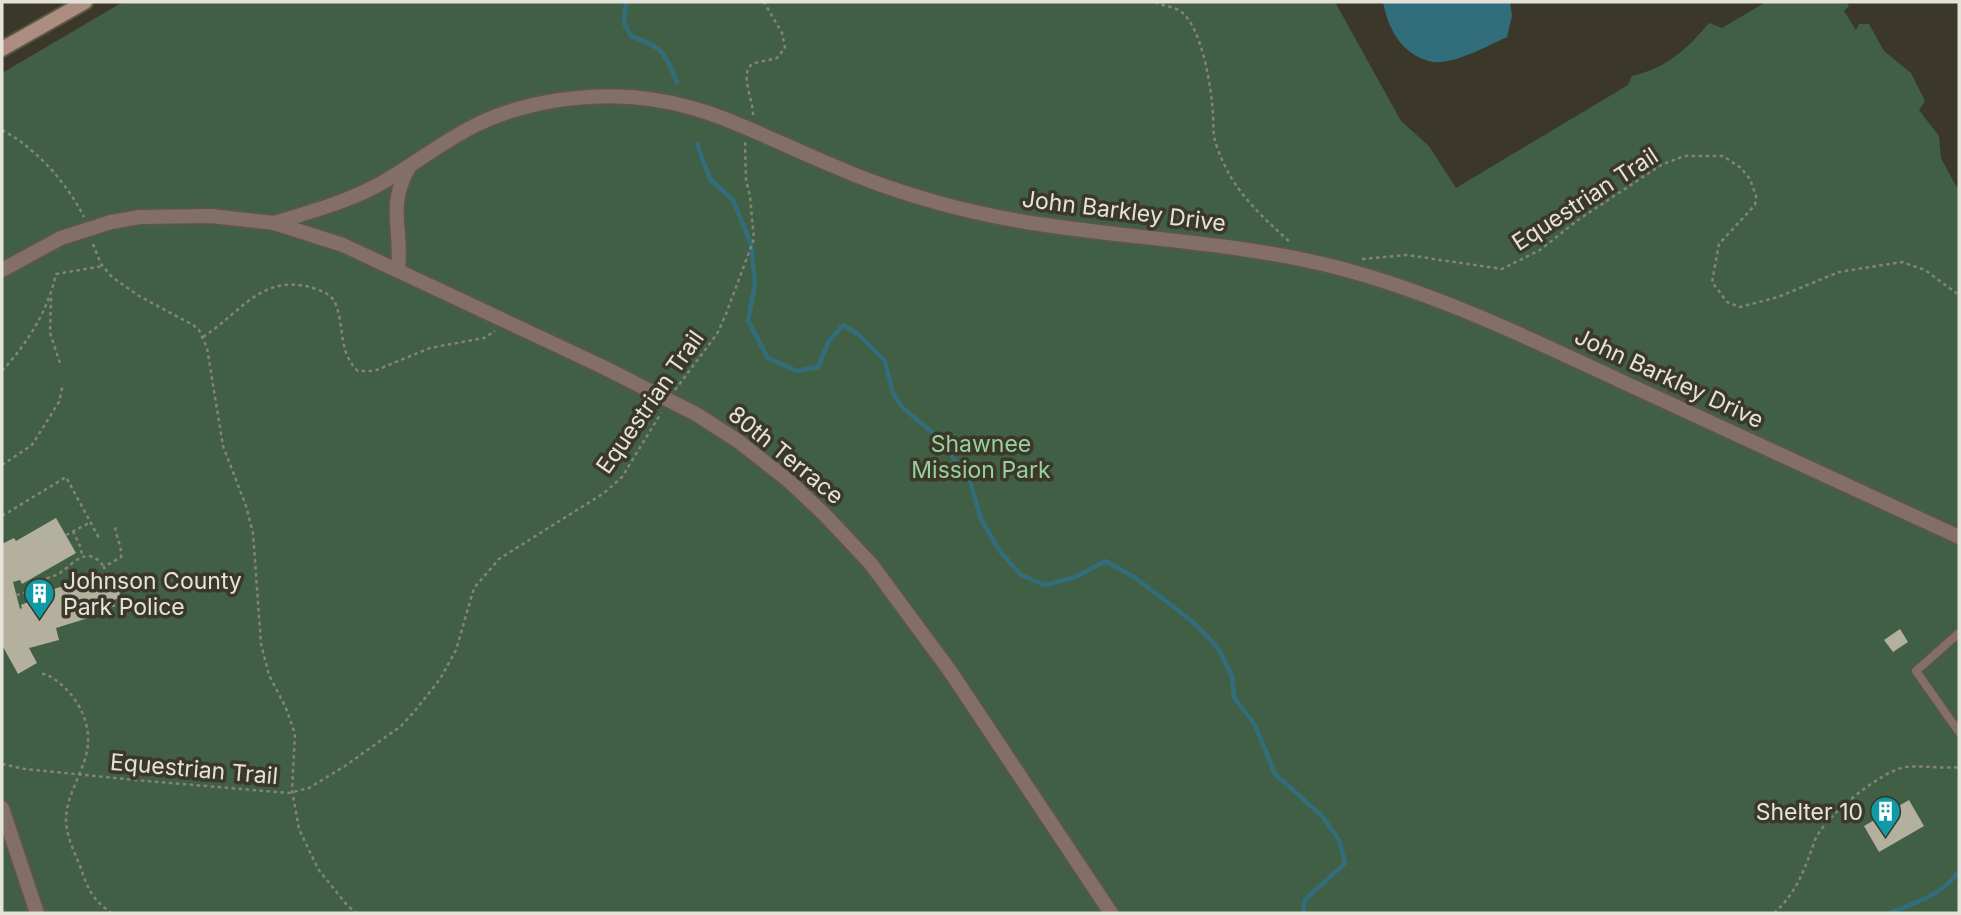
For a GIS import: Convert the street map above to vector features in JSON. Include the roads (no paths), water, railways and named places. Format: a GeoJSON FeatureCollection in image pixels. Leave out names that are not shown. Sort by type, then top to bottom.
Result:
{"type":"FeatureCollection","features":[{"type":"Feature","properties":{"kind":"main road"},"geometry":{"type":"LineString","coordinates":[[2,49],[85,2]]}},
{"type":"Feature","properties":{"kind":"street","name":"John Barkley Drive"},"geometry":{"type":"LineString","coordinates":[[274,223],[337,204],[360,194],[487,120],[539,104],[588,97],[633,96],[672,101],[699,108],[886,187],[1006,220],[1070,230],[1266,251],[1340,268],[1403,287],[1524,336],[1959,537]]}},
{"type":"Feature","properties":{"kind":"street"},"geometry":{"type":"LineString","coordinates":[[398,270],[400,251],[396,199],[401,181],[411,164]]}},
{"type":"Feature","properties":{"kind":"street"},"geometry":{"type":"LineString","coordinates":[[2,270],[65,236],[111,222],[140,217],[211,216],[274,223]]}},
{"type":"Feature","properties":{"kind":"street","name":"80th Terrace"},"geometry":{"type":"LineString","coordinates":[[274,223],[343,245],[669,400],[738,441],[789,481],[871,564],[950,671],[1111,913]]}},
{"type":"Feature","properties":{"kind":"street"},"geometry":{"type":"LineString","coordinates":[[2,808],[37,913]]}},
{"type":"Feature","properties":{"kind":"lane"},"geometry":{"type":"LineString","coordinates":[[1959,633],[1916,671],[1959,732]]}},
{"type":"Feature","properties":{"kind":"water"},"geometry":{"type":"Polygon","coordinates":[[[1383,2],[1510,2],[1512,16],[1507,37],[1460,58],[1433,62],[1422,59],[1405,48],[1393,32],[1383,2]]]}},
{"type":"Feature","properties":{"kind":"waterway"},"geometry":{"type":"LineString","coordinates":[[626,2],[624,23],[631,36],[656,47],[669,64],[677,82]]}},
{"type":"Feature","properties":{"kind":"waterway"},"geometry":{"type":"LineString","coordinates":[[697,144],[710,179],[733,200],[751,244],[755,284],[748,321],[768,358],[797,371],[818,367],[829,341],[843,325],[859,335],[885,361],[893,394],[904,409],[937,436],[970,481],[981,519],[999,550],[1021,575],[1045,585],[1076,577],[1105,561],[1134,577],[1170,604],[1194,623],[1218,648],[1232,676],[1234,697],[1255,725],[1275,774],[1322,816],[1339,840],[1345,863],[1305,900],[1303,913]]}},
{"type":"Feature","properties":{"kind":"waterway"},"geometry":{"type":"LineString","coordinates":[[1889,913],[1937,892],[1959,871]]}},
{"type":"Feature","properties":{"kind":"place","name":"Johnson County Park Police"},"geometry":{"type":"Point","coordinates":[40,621]}},
{"type":"Feature","properties":{"kind":"place","name":"Shelter 10"},"geometry":{"type":"Point","coordinates":[1886,839]}},
{"type":"Feature","properties":{"kind":"park label","name":"Shawnee Mission Park"},"geometry":{"type":"Point","coordinates":[981,457]}}]}
